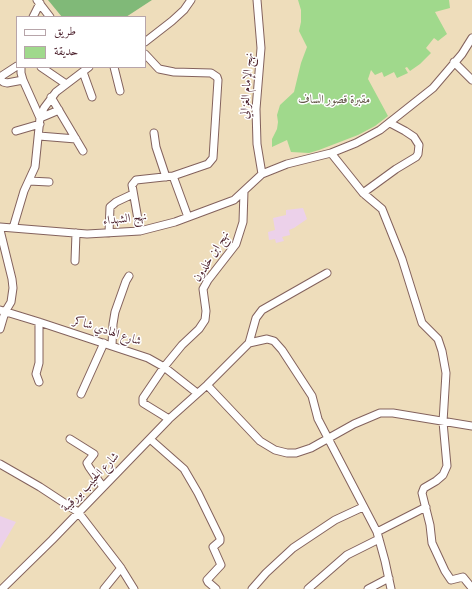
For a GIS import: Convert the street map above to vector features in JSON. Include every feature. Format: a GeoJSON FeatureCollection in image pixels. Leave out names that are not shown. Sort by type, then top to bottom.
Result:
{"type":"FeatureCollection","features":[{"type":"Feature","properties":{"kind":"street"},"geometry":{"type":"LineString","coordinates":[[146,41],[172,21],[184,10],[191,0]]}},
{"type":"Feature","properties":{"kind":"street","name":"نهج الإمام الغزالي"},"geometry":{"type":"LineString","coordinates":[[257,0],[261,48],[256,109],[257,144],[262,174]]}},
{"type":"Feature","properties":{"kind":"street"},"geometry":{"type":"LineString","coordinates":[[33,16],[38,2]]}},
{"type":"Feature","properties":{"kind":"street"},"geometry":{"type":"LineString","coordinates":[[38,2],[49,16]]}},
{"type":"Feature","properties":{"kind":"street"},"geometry":{"type":"LineString","coordinates":[[262,174],[287,164],[331,153],[356,143],[390,123],[428,93],[468,46],[472,38]]}},
{"type":"Feature","properties":{"kind":"street"},"geometry":{"type":"LineString","coordinates":[[140,231],[132,185],[136,180],[170,176],[208,164],[213,158],[218,80],[217,77],[211,72],[174,72],[159,70],[146,55]]}},
{"type":"Feature","properties":{"kind":"street"},"geometry":{"type":"LineString","coordinates":[[454,62],[472,80]]}},
{"type":"Feature","properties":{"kind":"street"},"geometry":{"type":"LineString","coordinates":[[16,67],[0,78],[3,82],[7,83],[22,80]]}},
{"type":"Feature","properties":{"kind":"street"},"geometry":{"type":"LineString","coordinates":[[21,68],[22,80],[40,121]]}},
{"type":"Feature","properties":{"kind":"street"},"geometry":{"type":"LineString","coordinates":[[42,68],[66,84]]}},
{"type":"Feature","properties":{"kind":"street"},"geometry":{"type":"LineString","coordinates":[[13,228],[24,191],[35,167],[40,121],[46,104],[66,84],[88,68]]}},
{"type":"Feature","properties":{"kind":"street"},"geometry":{"type":"LineString","coordinates":[[114,68],[120,91]]}},
{"type":"Feature","properties":{"kind":"street"},"geometry":{"type":"LineString","coordinates":[[83,72],[92,98]]}},
{"type":"Feature","properties":{"kind":"street"},"geometry":{"type":"LineString","coordinates":[[52,97],[83,150]]}},
{"type":"Feature","properties":{"kind":"street"},"geometry":{"type":"LineString","coordinates":[[16,131],[40,121],[59,110]]}},
{"type":"Feature","properties":{"kind":"street"},"geometry":{"type":"LineString","coordinates":[[364,193],[418,154],[419,145],[414,137],[390,123]]}},
{"type":"Feature","properties":{"kind":"street"},"geometry":{"type":"LineString","coordinates":[[154,133],[156,147],[188,217]]}},
{"type":"Feature","properties":{"kind":"street"},"geometry":{"type":"LineString","coordinates":[[39,136],[76,140]]}},
{"type":"Feature","properties":{"kind":"street"},"geometry":{"type":"LineString","coordinates":[[331,153],[364,193],[382,209],[402,259],[422,323],[438,339],[442,351],[446,372],[444,422],[447,466],[443,475],[422,490],[430,525],[432,543],[445,571],[452,580],[463,577],[472,588]]}},
{"type":"Feature","properties":{"kind":"street","name":"نهج الشهداء"},"geometry":{"type":"LineString","coordinates":[[0,227],[76,233],[140,231],[165,225],[234,200],[262,174]]}},
{"type":"Feature","properties":{"kind":"street"},"geometry":{"type":"LineString","coordinates":[[29,181],[49,182]]}},
{"type":"Feature","properties":{"kind":"street","name":"نهج ابن خلدون"},"geometry":{"type":"LineString","coordinates":[[169,420],[143,403],[142,399],[164,367],[182,345],[199,329],[205,320],[206,311],[203,289],[208,280],[236,244],[243,222],[244,191]]}},
{"type":"Feature","properties":{"kind":"street"},"geometry":{"type":"LineString","coordinates":[[109,233],[110,207],[116,202],[133,194]]}},
{"type":"Feature","properties":{"kind":"street"},"geometry":{"type":"LineString","coordinates":[[0,230],[13,288],[11,302],[3,311],[0,329]]}},
{"type":"Feature","properties":{"kind":"street"},"geometry":{"type":"LineString","coordinates":[[75,262],[76,233]]}},
{"type":"Feature","properties":{"kind":"street"},"geometry":{"type":"LineString","coordinates":[[327,273],[262,310],[256,318],[249,343],[270,339],[274,341],[282,350],[312,396],[318,419],[378,535],[391,589]]}},
{"type":"Feature","properties":{"kind":"street"},"geometry":{"type":"LineString","coordinates":[[112,345],[115,312],[129,276]]}},
{"type":"Feature","properties":{"kind":"street","name":"شارع الهادي شاكر"},"geometry":{"type":"LineString","coordinates":[[3,311],[112,345],[148,358],[164,367],[197,393]]}},
{"type":"Feature","properties":{"kind":"street"},"geometry":{"type":"LineString","coordinates":[[38,382],[36,374],[39,363],[39,322]]}},
{"type":"Feature","properties":{"kind":"street"},"geometry":{"type":"LineString","coordinates":[[81,394],[104,343]]}},
{"type":"Feature","properties":{"kind":"street","name":"شارع الحبيب بورقيبة"},"geometry":{"type":"LineString","coordinates":[[2,589],[169,420],[249,343]]}},
{"type":"Feature","properties":{"kind":"street"},"geometry":{"type":"LineString","coordinates":[[207,385],[257,438],[275,450],[287,453],[300,452],[318,445],[354,424],[380,413],[393,413],[472,426]]}},
{"type":"Feature","properties":{"kind":"street"},"geometry":{"type":"LineString","coordinates":[[70,439],[94,454],[94,456],[87,463],[103,487]]}},
{"type":"Feature","properties":{"kind":"street"},"geometry":{"type":"LineString","coordinates":[[150,439],[184,469],[198,493],[220,538],[220,541],[213,547],[221,565],[207,580],[216,589]]}},
{"type":"Feature","properties":{"kind":"street"},"geometry":{"type":"LineString","coordinates":[[0,464],[40,487],[78,512],[121,568],[134,589]]}},
{"type":"Feature","properties":{"kind":"street"},"geometry":{"type":"LineString","coordinates":[[252,589],[266,573],[293,548],[335,520],[363,507]]}},
{"type":"Feature","properties":{"kind":"street"},"geometry":{"type":"LineString","coordinates":[[308,589],[347,555],[426,507]]}},
{"type":"Feature","properties":{"kind":"street"},"geometry":{"type":"LineString","coordinates":[[104,589],[121,568]]}},
{"type":"Feature","properties":{"kind":"street"},"geometry":{"type":"LineString","coordinates":[[368,589],[389,578]]}},
{"type":"Feature","properties":{"kind":"shaded area"},"geometry":{"type":"Polygon","coordinates":[[[303,208],[307,219],[289,230],[290,235],[282,237],[284,241],[276,243],[275,239],[269,240],[268,232],[275,230],[273,218],[286,215],[286,210],[303,208]]]}},
{"type":"Feature","properties":{"kind":"shaded area"},"geometry":{"type":"Polygon","coordinates":[[[0,516],[16,522],[0,549],[0,516]]]}},
{"type":"Feature","properties":{"kind":"green space"},"geometry":{"type":"Polygon","coordinates":[[[48,0],[152,0],[128,16],[61,16],[48,0]]]}},
{"type":"Feature","properties":{"kind":"green space","name":"مقبرة قصور الساف"},"geometry":{"type":"Polygon","coordinates":[[[298,0],[449,0],[450,8],[435,12],[447,34],[438,41],[434,38],[426,48],[431,53],[420,64],[410,71],[407,67],[405,68],[408,73],[397,78],[394,72],[384,77],[382,72],[375,75],[371,70],[368,79],[388,116],[375,126],[358,135],[309,153],[291,152],[287,140],[272,147],[272,139],[277,129],[277,115],[280,105],[294,92],[301,63],[307,47],[299,31],[301,10],[298,0]]]}}]}
